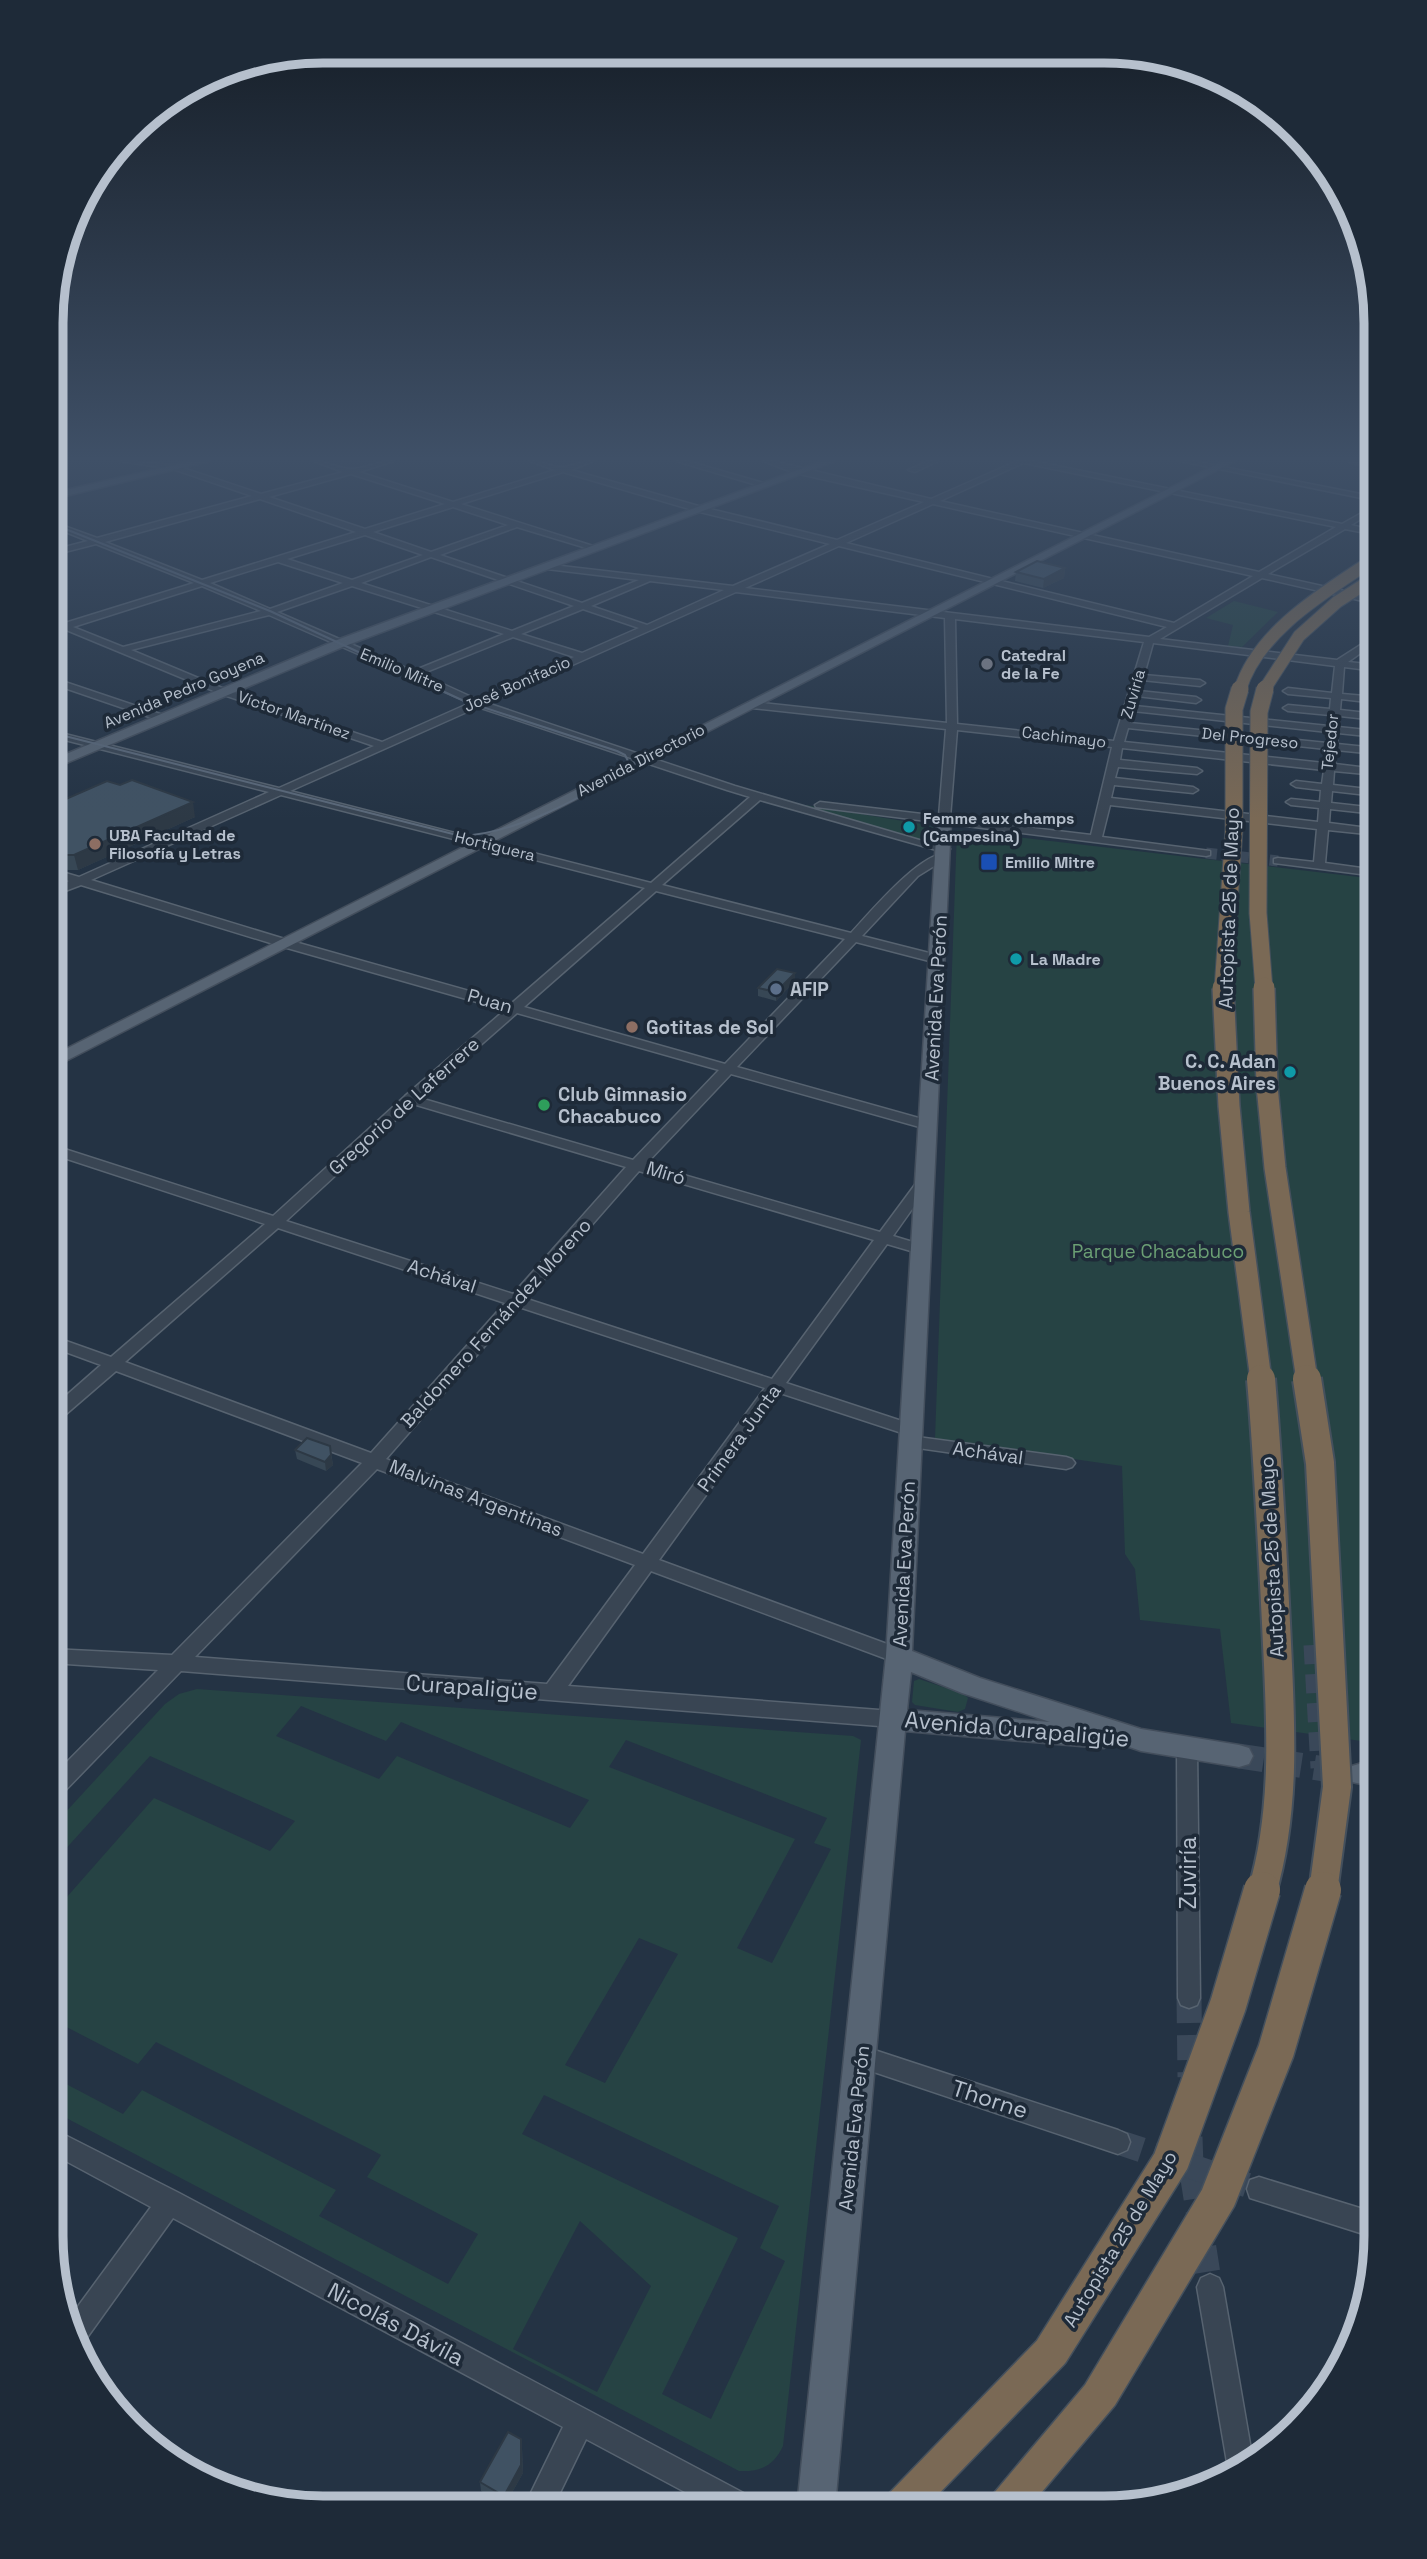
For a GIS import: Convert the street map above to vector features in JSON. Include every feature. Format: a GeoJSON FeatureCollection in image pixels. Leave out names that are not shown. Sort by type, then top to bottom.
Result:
{"type":"FeatureCollection","features":[{"type":"Feature","properties":{"kind":"highway","name":"Autopista 25 de Mayo"},"geometry":{"type":"LineString","coordinates":[[912,2496],[1051,2352],[1171,2161],[1228,2005],[1268,1870],[1280,1788],[1280,1717],[1269,1485],[1258,1351],[1231,1132],[1223,981],[1234,829],[1234,709],[1244,676],[1276,633],[1343,580]]}},
{"type":"Feature","properties":{"kind":"highway","name":"Autopista 25 de Mayo"},"geometry":{"type":"LineString","coordinates":[[1014,2496],[1100,2395],[1218,2197],[1276,2051],[1321,1897],[1337,1787],[1334,1694],[1320,1464],[1275,1168],[1268,1086],[1266,1012],[1258,913],[1261,791],[1259,712],[1266,684],[1298,636],[1337,603],[1364,586]]}},
{"type":"Feature","properties":{"kind":"main road","name":"Avenida Pedro Goyena"},"geometry":{"type":"LineString","coordinates":[[63,760],[340,643],[508,580]]}},
{"type":"Feature","properties":{"kind":"main road","name":"Avenida Directorio"},"geometry":{"type":"LineString","coordinates":[[63,1050],[284,943],[995,581]]}},
{"type":"Feature","properties":{"kind":"main road","name":"Avenida Eva Perón"},"geometry":{"type":"LineString","coordinates":[[817,2496],[899,1656],[944,822]]}},
{"type":"Feature","properties":{"kind":"main road","name":"Avenida Curapaligüe"},"geometry":{"type":"LineString","coordinates":[[899,1656],[971,1686],[1141,1740]]}},
{"type":"Feature","properties":{"kind":"main road"},"geometry":{"type":"LineString","coordinates":[[961,1725],[973,1719],[980,1709],[979,1698],[971,1686]]}},
{"type":"Feature","properties":{"kind":"main road","name":"Avenida Curapaligüe"},"geometry":{"type":"LineString","coordinates":[[892,1719],[1141,1740],[1239,1756]]}},
{"type":"Feature","properties":{"kind":"street","name":"Emilio Mitre"},"geometry":{"type":"LineString","coordinates":[[195,580],[476,702],[758,796],[943,852]]}},
{"type":"Feature","properties":{"kind":"street"},"geometry":{"type":"LineString","coordinates":[[63,624],[215,580]]}},
{"type":"Feature","properties":{"kind":"street"},"geometry":{"type":"LineString","coordinates":[[348,580],[580,656]]}},
{"type":"Feature","properties":{"kind":"street"},"geometry":{"type":"LineString","coordinates":[[121,650],[269,612],[357,580]]}},
{"type":"Feature","properties":{"kind":"street"},"geometry":{"type":"LineString","coordinates":[[500,580],[644,627]]}},
{"type":"Feature","properties":{"kind":"street"},"geometry":{"type":"LineString","coordinates":[[411,675],[583,608],[646,580]]}},
{"type":"Feature","properties":{"kind":"street"},"geometry":{"type":"LineString","coordinates":[[661,580],[1364,666]]}},
{"type":"Feature","properties":{"kind":"street","name":"José Bonifacio"},"geometry":{"type":"LineString","coordinates":[[63,888],[750,580]]}},
{"type":"Feature","properties":{"kind":"street"},"geometry":{"type":"LineString","coordinates":[[1149,641],[1252,580]]}},
{"type":"Feature","properties":{"kind":"street"},"geometry":{"type":"LineString","coordinates":[[1285,580],[1364,598]]}},
{"type":"Feature","properties":{"kind":"street"},"geometry":{"type":"LineString","coordinates":[[995,581],[1176,626]]}},
{"type":"Feature","properties":{"kind":"street","name":"Avenida Eva Perón"},"geometry":{"type":"LineString","coordinates":[[944,822],[952,724],[950,617]]}},
{"type":"Feature","properties":{"kind":"street","name":"Víctor Martínez"},"geometry":{"type":"LineString","coordinates":[[63,629],[224,692],[381,745]]}},
{"type":"Feature","properties":{"kind":"street","name":"Zuviría"},"geometry":{"type":"LineString","coordinates":[[1096,841],[1118,744],[1149,641]]}},
{"type":"Feature","properties":{"kind":"street"},"geometry":{"type":"LineString","coordinates":[[1339,663],[1364,646]]}},
{"type":"Feature","properties":{"kind":"street","name":"Tejedor"},"geometry":{"type":"LineString","coordinates":[[1318,866],[1339,663]]}},
{"type":"Feature","properties":{"kind":"street"},"geometry":{"type":"LineString","coordinates":[[1138,677],[1200,683]]}},
{"type":"Feature","properties":{"kind":"street"},"geometry":{"type":"LineString","coordinates":[[63,685],[162,718]]}},
{"type":"Feature","properties":{"kind":"street"},"geometry":{"type":"LineString","coordinates":[[1287,691],[1364,698]]}},
{"type":"Feature","properties":{"kind":"street"},"geometry":{"type":"LineString","coordinates":[[1134,693],[1196,699]]}},
{"type":"Feature","properties":{"kind":"street","name":"Cachimayo"},"geometry":{"type":"LineString","coordinates":[[752,705],[952,724],[1364,770]]}},
{"type":"Feature","properties":{"kind":"street"},"geometry":{"type":"LineString","coordinates":[[1129,708],[1364,733]]}},
{"type":"Feature","properties":{"kind":"street"},"geometry":{"type":"LineString","coordinates":[[1288,708],[1364,716]]}},
{"type":"Feature","properties":{"kind":"street","name":"Del Progreso"},"geometry":{"type":"LineString","coordinates":[[1124,725],[1364,750]]}},
{"type":"Feature","properties":{"kind":"street","name":"Hortiguera"},"geometry":{"type":"LineString","coordinates":[[63,737],[937,959]]}},
{"type":"Feature","properties":{"kind":"street"},"geometry":{"type":"LineString","coordinates":[[1114,763],[1197,771]]}},
{"type":"Feature","properties":{"kind":"street"},"geometry":{"type":"LineString","coordinates":[[1110,781],[1193,790]]}},
{"type":"Feature","properties":{"kind":"street"},"geometry":{"type":"LineString","coordinates":[[1296,785],[1364,792]]}},
{"type":"Feature","properties":{"kind":"street","name":"Emilio Mitre"},"geometry":{"type":"LineString","coordinates":[[758,796],[944,822],[1206,853]]}},
{"type":"Feature","properties":{"kind":"street","name":"Gregorio de Laferrere"},"geometry":{"type":"LineString","coordinates":[[63,1408],[275,1223],[514,1007],[758,796]]}},
{"type":"Feature","properties":{"kind":"street"},"geometry":{"type":"LineString","coordinates":[[1106,802],[1364,831]]}},
{"type":"Feature","properties":{"kind":"street"},"geometry":{"type":"LineString","coordinates":[[1291,802],[1364,810]]}},
{"type":"Feature","properties":{"kind":"street","name":"Baldomero Fernández Moreno"},"geometry":{"type":"LineString","coordinates":[[63,1780],[375,1460],[638,1164],[728,1069],[914,874],[943,852]]}},
{"type":"Feature","properties":{"kind":"street"},"geometry":{"type":"LineString","coordinates":[[1278,862],[1364,872]]}},
{"type":"Feature","properties":{"kind":"street","name":"Puan"},"geometry":{"type":"LineString","coordinates":[[63,876],[284,943],[928,1125]]}},
{"type":"Feature","properties":{"kind":"street","name":"Miró"},"geometry":{"type":"LineString","coordinates":[[410,1099],[921,1249]]}},
{"type":"Feature","properties":{"kind":"street","name":"Achával"},"geometry":{"type":"LineString","coordinates":[[63,1153],[516,1300],[776,1387],[911,1436],[1066,1463]]}},
{"type":"Feature","properties":{"kind":"street","name":"Primera Junta"},"geometry":{"type":"LineString","coordinates":[[552,1693],[925,1181]]}},
{"type":"Feature","properties":{"kind":"street","name":"Malvinas Argentinas"},"geometry":{"type":"LineString","coordinates":[[63,1345],[899,1656]]}},
{"type":"Feature","properties":{"kind":"street","name":"Curapaligüe"},"geometry":{"type":"LineString","coordinates":[[63,1657],[892,1719]]}},
{"type":"Feature","properties":{"kind":"street","name":"Zuviría"},"geometry":{"type":"LineString","coordinates":[[1187,1748],[1189,1998]]}},
{"type":"Feature","properties":{"kind":"street","name":"Thorne"},"geometry":{"type":"LineString","coordinates":[[862,2057],[1118,2142]]}},
{"type":"Feature","properties":{"kind":"street","name":"Nicolás Dávila"},"geometry":{"type":"LineString","coordinates":[[63,2146],[721,2496]]}},
{"type":"Feature","properties":{"kind":"street"},"geometry":{"type":"LineString","coordinates":[[1259,2189],[1364,2222]]}},
{"type":"Feature","properties":{"kind":"street"},"geometry":{"type":"LineString","coordinates":[[80,2326],[170,2203]]}},
{"type":"Feature","properties":{"kind":"street"},"geometry":{"type":"LineString","coordinates":[[1210,2287],[1238,2458]]}},
{"type":"Feature","properties":{"kind":"street"},"geometry":{"type":"LineString","coordinates":[[543,2496],[581,2420]]}},
{"type":"Feature","properties":{"kind":"green space"},"geometry":{"type":"Polygon","coordinates":[[[1234,601],[1278,612],[1242,647],[1228,646],[1233,625],[1206,618],[1234,601]]]}},
{"type":"Feature","properties":{"kind":"green space"},"geometry":{"type":"Polygon","coordinates":[[[775,800],[928,825],[936,829],[936,833],[932,839],[919,839],[775,800]]]}},
{"type":"Feature","properties":{"kind":"green space","name":"Parque Chacabuco"},"geometry":{"type":"Polygon","coordinates":[[[957,830],[1364,878],[1364,1741],[1231,1723],[1220,1629],[1140,1620],[1135,1569],[1125,1554],[1122,1466],[935,1439],[957,830]]]}},
{"type":"Feature","properties":{"kind":"green space"},"geometry":{"type":"Polygon","coordinates":[[[919,1679],[964,1694],[968,1698],[965,1709],[958,1712],[915,1705],[912,1702],[914,1681],[919,1679]]]}},
{"type":"Feature","properties":{"kind":"green space"},"geometry":{"type":"Polygon","coordinates":[[[197,1689],[853,1736],[861,1740],[783,2446],[771,2463],[760,2469],[739,2471],[63,2116],[63,2082],[123,2114],[142,2090],[336,2190],[319,2216],[448,2284],[478,2234],[367,2177],[381,2155],[370,2149],[156,2042],[138,2064],[63,2025],[63,1901],[154,1798],[270,1851],[295,1821],[150,1756],[63,1852],[63,1815],[165,1704],[179,1694],[197,1689]],[[301,1706],[276,1736],[379,1779],[397,1756],[570,1828],[589,1800],[401,1722],[386,1741],[301,1706]],[[626,1740],[609,1767],[795,1839],[737,1948],[772,1963],[831,1849],[814,1843],[827,1818],[626,1740]],[[639,1938],[565,2065],[605,2083],[678,1954],[639,1938]],[[544,2095],[522,2134],[738,2238],[662,2394],[711,2419],[785,2261],[760,2248],[779,2206],[544,2095]],[[580,2221],[513,2349],[597,2392],[651,2286],[580,2221]]]}},
{"type":"Feature","properties":{"kind":"building"},"geometry":{"type":"Polygon","coordinates":[[[132,780],[193,802],[74,855],[63,854],[63,800],[107,781],[120,785],[132,780]]]}},
{"type":"Feature","properties":{"kind":"building"},"geometry":{"type":"Polygon","coordinates":[[[777,969],[795,973],[776,992],[758,988],[777,969]]]}},
{"type":"Feature","properties":{"kind":"building"},"geometry":{"type":"Polygon","coordinates":[[[307,1438],[330,1446],[331,1455],[325,1462],[295,1450],[307,1438]]]}},
{"type":"Feature","properties":{"kind":"building"},"geometry":{"type":"Polygon","coordinates":[[[508,2432],[521,2439],[521,2465],[504,2496],[480,2482],[508,2432]]]}},
{"type":"Feature","properties":{"kind":"tunnel"},"geometry":{"type":"LineString","coordinates":[[1206,853],[1278,861]]}},
{"type":"Feature","properties":{"kind":"tunnel"},"geometry":{"type":"LineString","coordinates":[[1313,1645],[1320,1768]]}},
{"type":"Feature","properties":{"kind":"tunnel"},"geometry":{"type":"LineString","coordinates":[[1239,1756],[1351,1773]]}},
{"type":"Feature","properties":{"kind":"tunnel"},"geometry":{"type":"LineString","coordinates":[[1189,1998],[1190,2077]]}},
{"type":"Feature","properties":{"kind":"tunnel"},"geometry":{"type":"LineString","coordinates":[[1190,2137],[1191,2166]]}},
{"type":"Feature","properties":{"kind":"tunnel"},"geometry":{"type":"LineString","coordinates":[[1118,2142],[1191,2166]]}},
{"type":"Feature","properties":{"kind":"tunnel"},"geometry":{"type":"LineString","coordinates":[[1191,2166],[1259,2189]]}},
{"type":"Feature","properties":{"kind":"tunnel"},"geometry":{"type":"LineString","coordinates":[[1191,2166],[1210,2287]]}},
{"type":"Feature","properties":{"kind":"tram line"},"geometry":{"type":"LineString","coordinates":[[63,736],[461,836],[504,829],[550,812],[594,788],[629,763],[625,755],[617,751],[464,701],[270,611],[194,580]]}},
{"type":"Feature","properties":{"kind":"place","name":"Catedral de la Fe"},"geometry":{"type":"Point","coordinates":[987,664]}},
{"type":"Feature","properties":{"kind":"place","name":"Femme aux champs (Campesina)"},"geometry":{"type":"Point","coordinates":[909,827]}},
{"type":"Feature","properties":{"kind":"place","name":"UBA Facultad de Filosofía y Letras"},"geometry":{"type":"Point","coordinates":[95,844]}},
{"type":"Feature","properties":{"kind":"place","name":"Emilio Mitre"},"geometry":{"type":"Point","coordinates":[989,862]}},
{"type":"Feature","properties":{"kind":"place","name":"La Madre"},"geometry":{"type":"Point","coordinates":[1016,959]}},
{"type":"Feature","properties":{"kind":"place","name":"AFIP"},"geometry":{"type":"Point","coordinates":[776,989]}},
{"type":"Feature","properties":{"kind":"place","name":"Gotitas de Sol"},"geometry":{"type":"Point","coordinates":[632,1027]}},
{"type":"Feature","properties":{"kind":"place","name":"C. C. Adan Buenos Aires"},"geometry":{"type":"Point","coordinates":[1290,1072]}},
{"type":"Feature","properties":{"kind":"place","name":"Club Gimnasio Chacabuco"},"geometry":{"type":"Point","coordinates":[544,1105]}}]}
